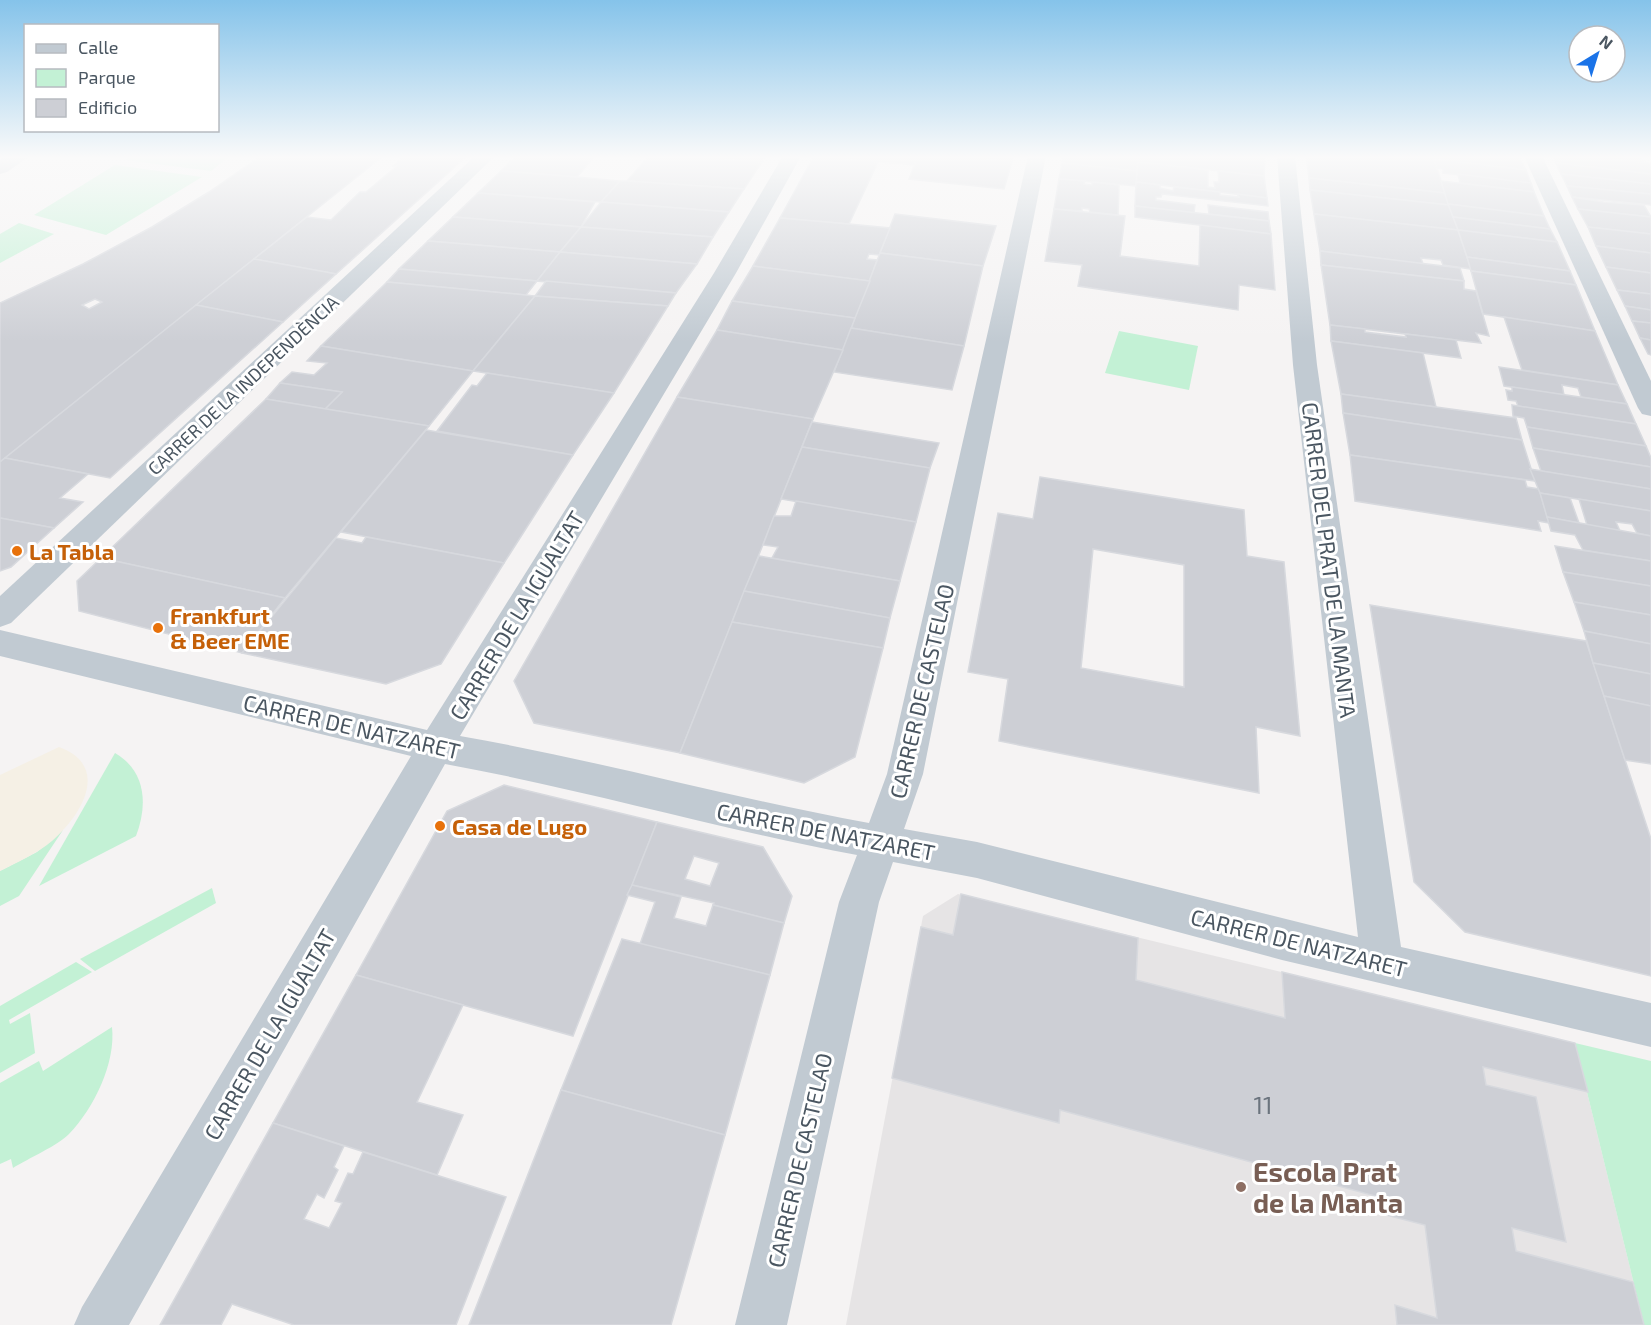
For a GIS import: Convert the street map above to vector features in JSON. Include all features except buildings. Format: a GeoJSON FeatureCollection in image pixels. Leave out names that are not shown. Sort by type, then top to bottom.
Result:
{"type":"FeatureCollection","features":[{"type":"Feature","properties":{"kind":"street","name":"CARRER DE LA INDEPENDÈNCIA"},"geometry":{"type":"LineString","coordinates":[[0,615],[421,218]]}},
{"type":"Feature","properties":{"kind":"street","name":"CARRER DE LA IGUALTAT"},"geometry":{"type":"LineString","coordinates":[[100,1325],[436,747],[756,218]]}},
{"type":"Feature","properties":{"kind":"street","name":"CARRER DE CASTELAO"},"geometry":{"type":"LineString","coordinates":[[761,1325],[859,902],[905,774],[1024,218]]}},
{"type":"Feature","properties":{"kind":"street","name":"CARRER DEL PRAT DE LA MANTA"},"geometry":{"type":"LineString","coordinates":[[1292,218],[1305,365],[1382,963]]}},
{"type":"Feature","properties":{"kind":"street"},"geometry":{"type":"LineString","coordinates":[[1564,218],[1645,382],[1651,408]]}},
{"type":"Feature","properties":{"kind":"street","name":"CARRER DE NATZARET"},"geometry":{"type":"LineString","coordinates":[[0,643],[436,747],[519,762],[778,824],[977,860],[1282,940],[1651,1025]]}},
{"type":"Feature","properties":{"kind":"shaded area","name":"Escola Prat de la Manta"},"geometry":{"type":"Polygon","coordinates":[[[958,894],[1575,1043],[1644,1325],[846,1325],[923,916],[958,894]]]}},
{"type":"Feature","properties":{"kind":"green space"},"geometry":{"type":"Polygon","coordinates":[[[44,218],[134,218],[106,235],[44,218]]]}},
{"type":"Feature","properties":{"kind":"green space"},"geometry":{"type":"Polygon","coordinates":[[[19,223],[54,234],[0,263],[0,234],[19,223]]]}},
{"type":"Feature","properties":{"kind":"green space"},"geometry":{"type":"Polygon","coordinates":[[[1119,331],[1198,346],[1189,390],[1105,373],[1119,331]]]}},
{"type":"Feature","properties":{"kind":"green space"},"geometry":{"type":"Polygon","coordinates":[[[115,753],[133,769],[142,790],[142,812],[136,836],[39,886],[115,753]]]}},
{"type":"Feature","properties":{"kind":"green space"},"geometry":{"type":"Polygon","coordinates":[[[63,830],[19,896],[0,906],[0,871],[37,852],[63,830]]]}},
{"type":"Feature","properties":{"kind":"green space"},"geometry":{"type":"Polygon","coordinates":[[[212,888],[216,903],[95,971],[80,959],[212,888]]]}},
{"type":"Feature","properties":{"kind":"green space"},"geometry":{"type":"Polygon","coordinates":[[[76,962],[92,972],[9,1020],[10,1024],[30,1013],[35,1053],[0,1073],[0,1006],[76,962]]]}},
{"type":"Feature","properties":{"kind":"green space"},"geometry":{"type":"Polygon","coordinates":[[[112,1027],[107,1070],[95,1098],[78,1123],[57,1143],[13,1168],[11,1159],[0,1164],[0,1083],[39,1061],[43,1071],[112,1027]]]}},
{"type":"Feature","properties":{"kind":"green space"},"geometry":{"type":"Polygon","coordinates":[[[1575,1043],[1651,1061],[1651,1325],[1644,1325],[1575,1043]]]}},
{"type":"Feature","properties":{"kind":"sand"},"geometry":{"type":"Polygon","coordinates":[[[59,747],[75,755],[84,766],[88,778],[81,805],[73,818],[52,841],[0,871],[0,775],[59,747]]]}},
{"type":"Feature","properties":{"kind":"place","name":"La Tabla"},"geometry":{"type":"Point","coordinates":[17,551]}},
{"type":"Feature","properties":{"kind":"place","name":"Frankfurt & Beer EME"},"geometry":{"type":"Point","coordinates":[158,628]}},
{"type":"Feature","properties":{"kind":"place","name":"Casa de Lugo"},"geometry":{"type":"Point","coordinates":[440,826]}},
{"type":"Feature","properties":{"kind":"place","name":"Escola Prat de la Manta"},"geometry":{"type":"Point","coordinates":[1241,1187]}}]}
